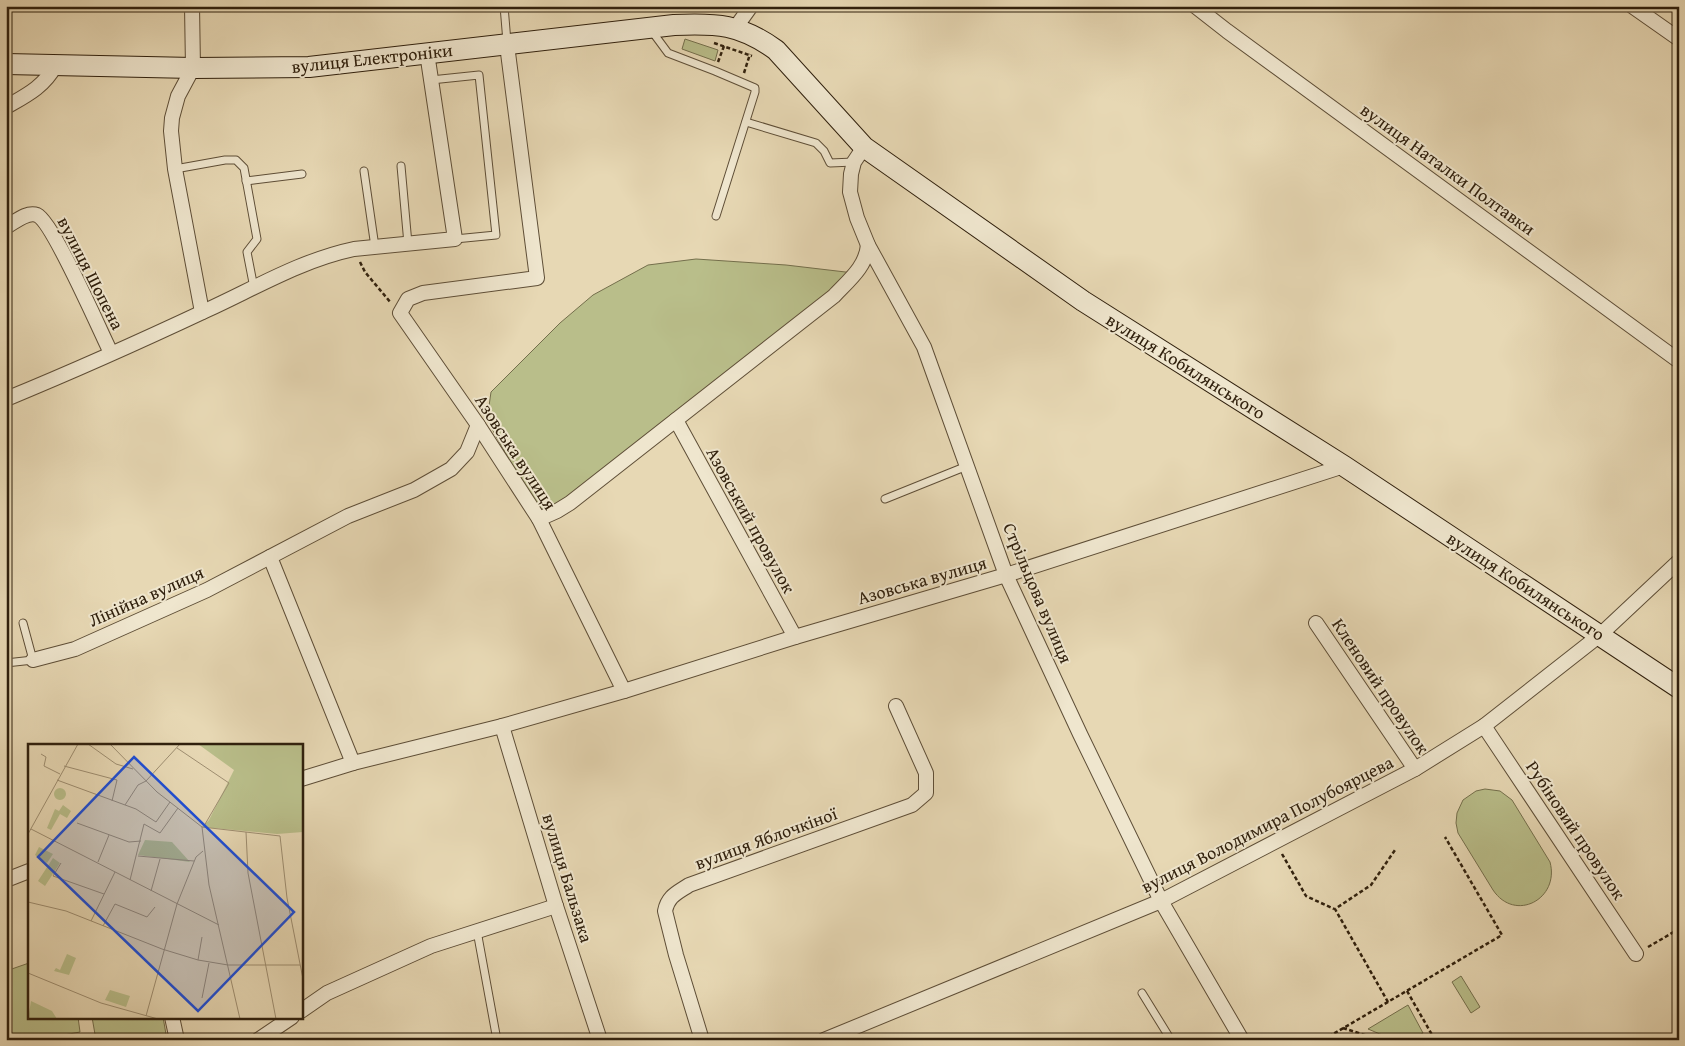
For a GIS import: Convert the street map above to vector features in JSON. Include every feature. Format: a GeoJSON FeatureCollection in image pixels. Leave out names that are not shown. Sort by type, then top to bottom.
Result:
{"type":"FeatureCollection","features":[{"type":"Feature","properties":{"kind":"main road","name":"вулиця Електроніки"},"geometry":{"type":"LineString","coordinates":[[6,64],[194,68],[309,67],[649,28],[706,23],[733,27]]}},
{"type":"Feature","properties":{"kind":"main road","name":"вулиця Кобилянського"},"geometry":{"type":"LineString","coordinates":[[733,27],[752,46],[776,50],[788,62],[859,155],[1083,302],[1344,466],[1679,688]]}},
{"type":"Feature","properties":{"kind":"street"},"geometry":{"type":"LineString","coordinates":[[192,6],[194,68],[178,96],[173,112],[172,131],[175,169],[202,312]]}},
{"type":"Feature","properties":{"kind":"street"},"geometry":{"type":"LineString","coordinates":[[733,27],[742,6]]}},
{"type":"Feature","properties":{"kind":"street"},"geometry":{"type":"LineString","coordinates":[[733,27],[751,6]]}},
{"type":"Feature","properties":{"kind":"street","name":"вулиця Наталки Полтавки"},"geometry":{"type":"LineString","coordinates":[[1196,6],[1227,31],[1679,361]]}},
{"type":"Feature","properties":{"kind":"street"},"geometry":{"type":"LineString","coordinates":[[1632,6],[1679,38]]}},
{"type":"Feature","properties":{"kind":"street"},"geometry":{"type":"LineString","coordinates":[[400,313],[408,299],[423,293],[537,278],[507,45]]}},
{"type":"Feature","properties":{"kind":"street"},"geometry":{"type":"LineString","coordinates":[[6,399],[283,274],[340,252],[455,239],[427,53]]}},
{"type":"Feature","properties":{"kind":"street"},"geometry":{"type":"LineString","coordinates":[[6,107],[32,92],[48,78],[55,66]]}},
{"type":"Feature","properties":{"kind":"street","name":"Стрільцова вулиця"},"geometry":{"type":"LineString","coordinates":[[859,155],[851,174],[850,192],[857,218],[868,245],[924,347],[1006,575],[1161,901],[1242,1040]]}},
{"type":"Feature","properties":{"kind":"street","name":"вулиця Шопена"},"geometry":{"type":"LineString","coordinates":[[6,227],[28,215],[35,214],[42,218],[56,238],[111,353]]}},
{"type":"Feature","properties":{"kind":"street"},"geometry":{"type":"LineString","coordinates":[[539,519],[558,511],[570,503],[834,296],[863,264],[867,255],[868,245]]}},
{"type":"Feature","properties":{"kind":"street","name":"Азовська вулиця"},"geometry":{"type":"LineString","coordinates":[[400,313],[478,425],[539,519],[624,691]]}},
{"type":"Feature","properties":{"kind":"street","name":"Азовський провулок"},"geometry":{"type":"LineString","coordinates":[[676,420],[794,637]]}},
{"type":"Feature","properties":{"kind":"street","name":"Лінійна вулиця"},"geometry":{"type":"LineString","coordinates":[[33,660],[75,649],[207,590],[348,516],[414,490],[451,469],[467,452],[478,425]]}},
{"type":"Feature","properties":{"kind":"street","name":"Азовська вулиця"},"geometry":{"type":"LineString","coordinates":[[302,779],[353,763],[502,726],[624,691],[794,637],[1006,575],[1344,466]]}},
{"type":"Feature","properties":{"kind":"street"},"geometry":{"type":"LineString","coordinates":[[270,557],[353,763]]}},
{"type":"Feature","properties":{"kind":"street","name":"вулиця Володимира Полубоярцева"},"geometry":{"type":"LineString","coordinates":[[824,1040],[1161,901],[1415,769],[1484,726],[1600,635],[1679,561]]}},
{"type":"Feature","properties":{"kind":"street","name":"Кленовий провулок"},"geometry":{"type":"LineString","coordinates":[[1316,623],[1415,769]]}},
{"type":"Feature","properties":{"kind":"street","name":"вулиця Яблочкіної"},"geometry":{"type":"LineString","coordinates":[[702,1040],[676,955],[665,911],[670,896],[689,886],[912,805],[926,793],[926,773],[896,706]]}},
{"type":"Feature","properties":{"kind":"street","name":"вулиця Бальзака"},"geometry":{"type":"LineString","coordinates":[[502,726],[556,906],[600,1040]]}},
{"type":"Feature","properties":{"kind":"street","name":"Рубіновий провулок"},"geometry":{"type":"LineString","coordinates":[[1484,726],[1636,954]]}},
{"type":"Feature","properties":{"kind":"street"},"geometry":{"type":"LineString","coordinates":[[6,880],[28,871]]}},
{"type":"Feature","properties":{"kind":"street"},"geometry":{"type":"LineString","coordinates":[[302,1010],[327,993],[431,946],[556,906]]}},
{"type":"Feature","properties":{"kind":"street"},"geometry":{"type":"LineString","coordinates":[[172,1018],[177,1040]]}},
{"type":"Feature","properties":{"kind":"street"},"geometry":{"type":"LineString","coordinates":[[258,1040],[291,1018]]}},
{"type":"Feature","properties":{"kind":"lane"},"geometry":{"type":"LineString","coordinates":[[504,6],[507,45]]}},
{"type":"Feature","properties":{"kind":"lane"},"geometry":{"type":"LineString","coordinates":[[649,28],[668,53],[755,88],[756,92],[716,216]]}},
{"type":"Feature","properties":{"kind":"lane"},"geometry":{"type":"LineString","coordinates":[[431,80],[479,75],[496,235],[455,239]]}},
{"type":"Feature","properties":{"kind":"lane"},"geometry":{"type":"LineString","coordinates":[[746,122],[816,143],[824,150],[830,163],[859,155]]}},
{"type":"Feature","properties":{"kind":"lane"},"geometry":{"type":"LineString","coordinates":[[175,169],[225,160],[236,160],[244,168],[257,238],[247,252],[254,288]]}},
{"type":"Feature","properties":{"kind":"lane"},"geometry":{"type":"LineString","coordinates":[[401,166],[408,244]]}},
{"type":"Feature","properties":{"kind":"lane"},"geometry":{"type":"LineString","coordinates":[[364,171],[376,247]]}},
{"type":"Feature","properties":{"kind":"lane"},"geometry":{"type":"LineString","coordinates":[[246,181],[302,174]]}},
{"type":"Feature","properties":{"kind":"lane"},"geometry":{"type":"LineString","coordinates":[[884,499],[967,466]]}},
{"type":"Feature","properties":{"kind":"lane"},"geometry":{"type":"LineString","coordinates":[[6,663],[33,660],[23,623]]}},
{"type":"Feature","properties":{"kind":"lane"},"geometry":{"type":"LineString","coordinates":[[477,931],[497,1040]]}},
{"type":"Feature","properties":{"kind":"lane"},"geometry":{"type":"LineString","coordinates":[[1142,993],[1171,1040]]}},
{"type":"Feature","properties":{"kind":"path"},"geometry":{"type":"LineString","coordinates":[[715,71],[733,27]]}},
{"type":"Feature","properties":{"kind":"path"},"geometry":{"type":"LineString","coordinates":[[706,40],[724,46],[752,46]]}},
{"type":"Feature","properties":{"kind":"path"},"geometry":{"type":"LineString","coordinates":[[752,46],[757,58]]}},
{"type":"Feature","properties":{"kind":"path"},"geometry":{"type":"LineString","coordinates":[[741,82],[752,46]]}},
{"type":"Feature","properties":{"kind":"path"},"geometry":{"type":"LineString","coordinates":[[354,249],[364,272],[400,313]]}},
{"type":"Feature","properties":{"kind":"path"},"geometry":{"type":"LineString","coordinates":[[1323,1040],[1502,935],[1445,836]]}},
{"type":"Feature","properties":{"kind":"path"},"geometry":{"type":"LineString","coordinates":[[1274,842],[1306,896],[1335,909],[1388,1002]]}},
{"type":"Feature","properties":{"kind":"path"},"geometry":{"type":"LineString","coordinates":[[1335,909],[1371,885],[1395,850]]}},
{"type":"Feature","properties":{"kind":"path"},"geometry":{"type":"LineString","coordinates":[[1636,954],[1679,929]]}},
{"type":"Feature","properties":{"kind":"path"},"geometry":{"type":"LineString","coordinates":[[1406,991],[1435,1040]]}},
{"type":"Feature","properties":{"kind":"path"},"geometry":{"type":"LineString","coordinates":[[1343,1028],[1380,1040]]}},
{"type":"Feature","properties":{"kind":"green space"},"geometry":{"type":"Polygon","coordinates":[[[685,39],[718,50],[715,61],[682,49],[685,39]]]}},
{"type":"Feature","properties":{"kind":"green space"},"geometry":{"type":"Polygon","coordinates":[[[696,259],[786,265],[854,273],[566,499],[552,507],[537,510],[487,420],[491,392],[560,323],[593,295],[648,265],[696,259]]]}},
{"type":"Feature","properties":{"kind":"green space"},"geometry":{"type":"Polygon","coordinates":[[[1485,789],[1500,791],[1512,800],[1550,862],[1551,875],[1548,887],[1542,896],[1534,902],[1513,905],[1502,900],[1493,890],[1458,833],[1457,813],[1463,800],[1476,791],[1485,789]]]}},
{"type":"Feature","properties":{"kind":"green space"},"geometry":{"type":"Polygon","coordinates":[[[28,963],[28,1018],[78,1018],[80,1032],[37,1040],[6,1040],[6,971],[28,963]]]}},
{"type":"Feature","properties":{"kind":"green space"},"geometry":{"type":"Polygon","coordinates":[[[1461,976],[1480,1007],[1471,1013],[1452,982],[1461,976]]]}},
{"type":"Feature","properties":{"kind":"green space"},"geometry":{"type":"Polygon","coordinates":[[[1408,1005],[1423,1033],[1402,1040],[1389,1038],[1368,1029],[1408,1005]]]}},
{"type":"Feature","properties":{"kind":"green space"},"geometry":{"type":"Polygon","coordinates":[[[92,1018],[163,1018],[167,1040],[96,1040],[92,1018]]]}}]}
